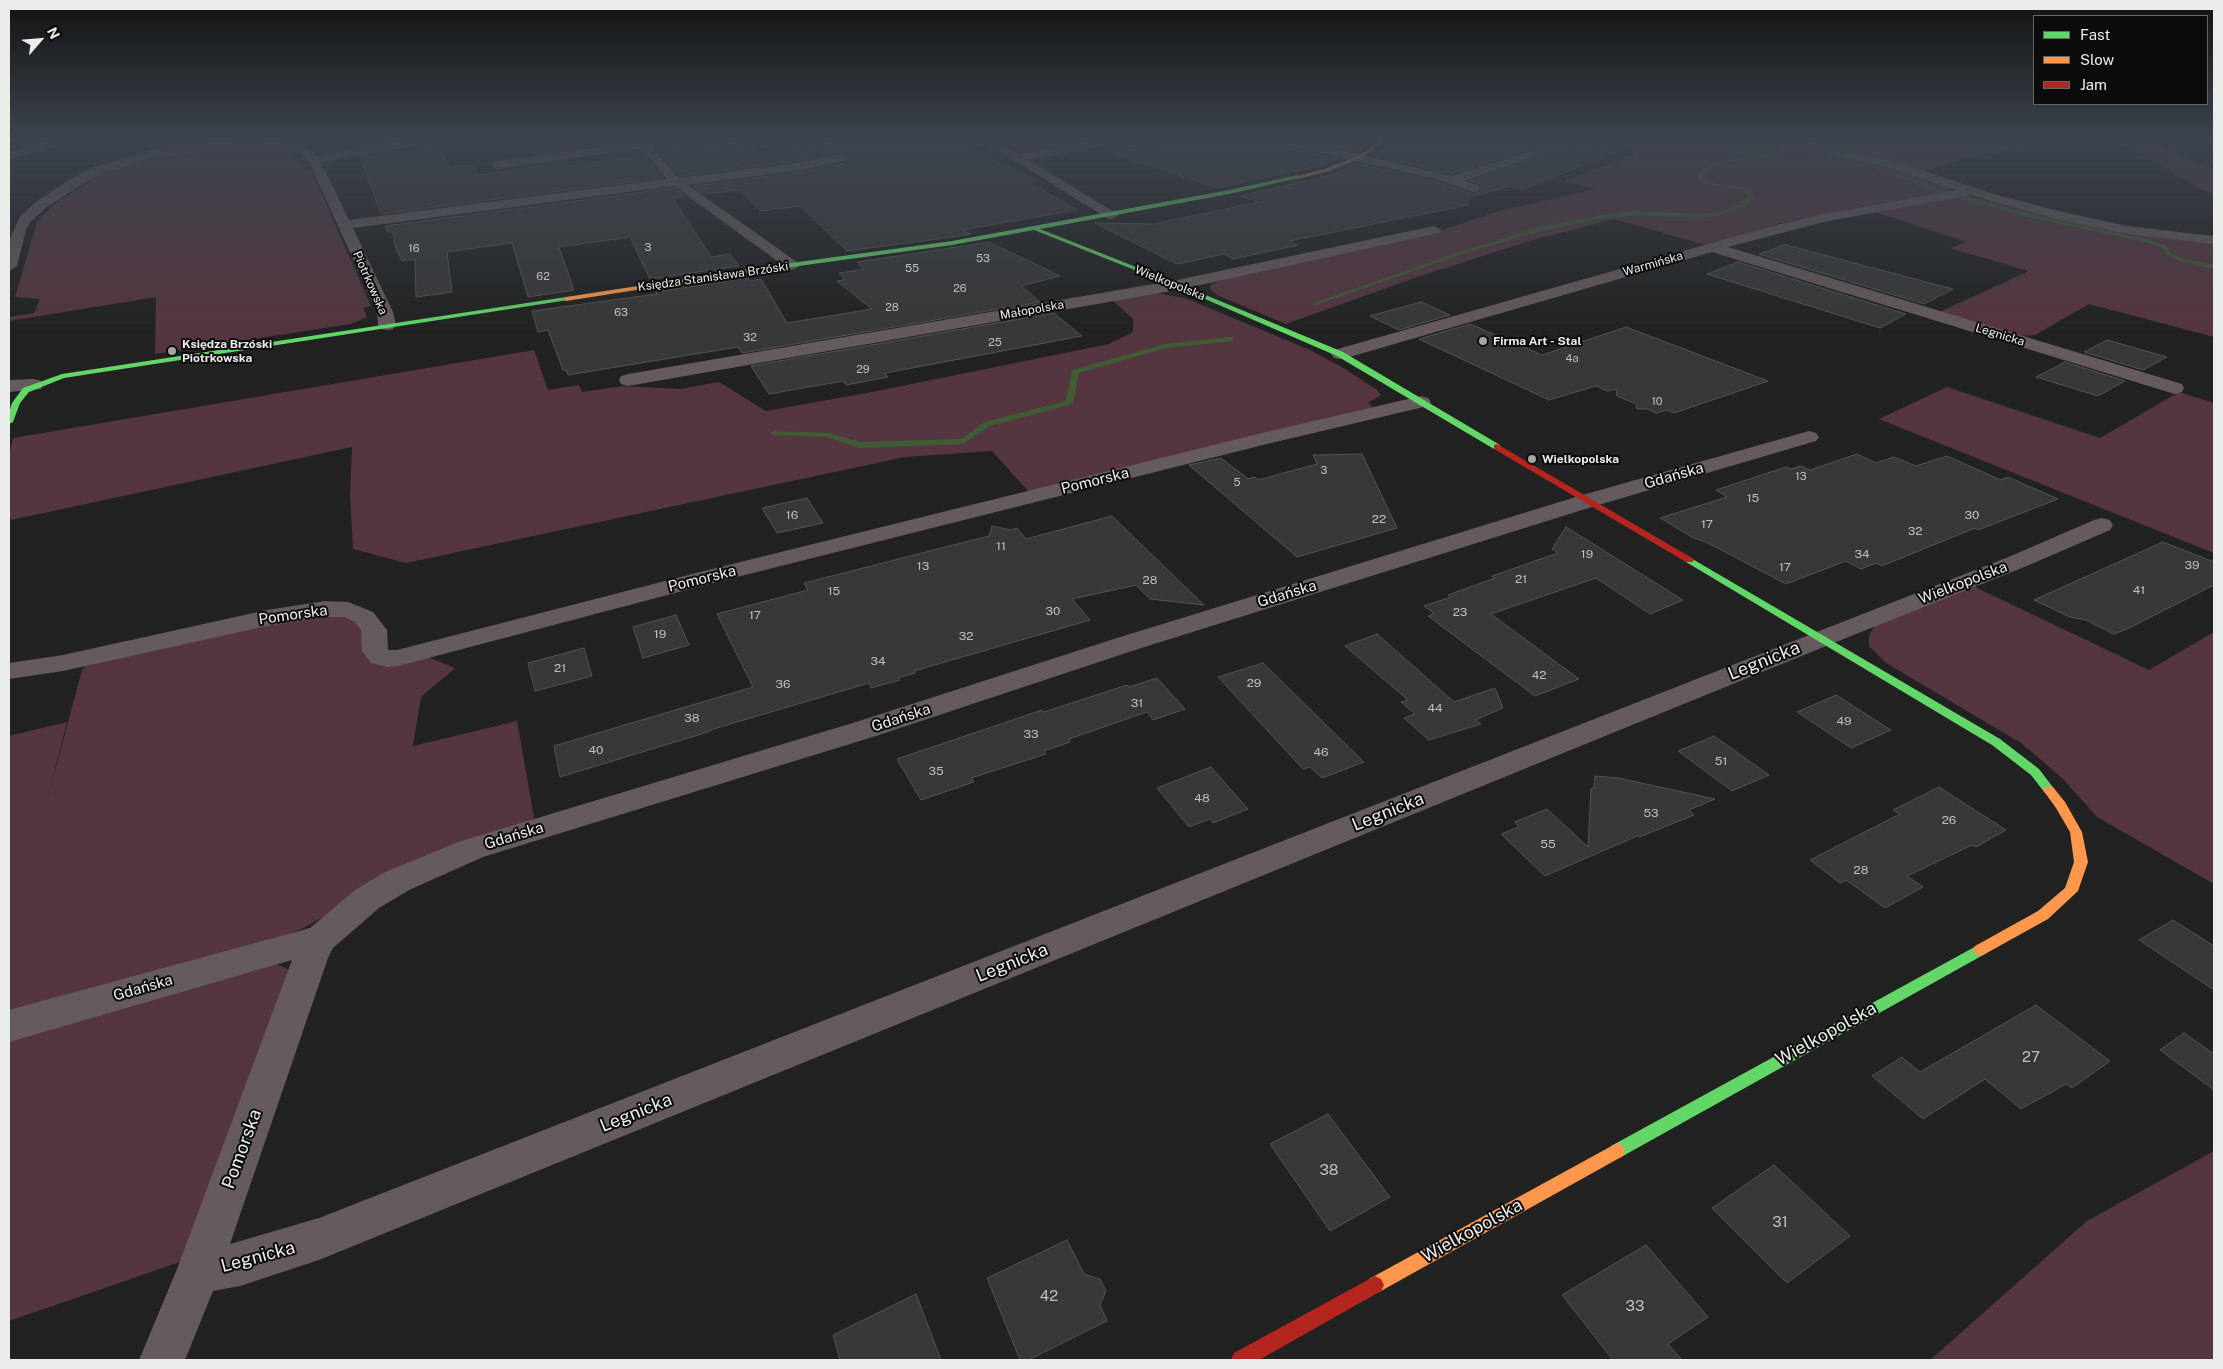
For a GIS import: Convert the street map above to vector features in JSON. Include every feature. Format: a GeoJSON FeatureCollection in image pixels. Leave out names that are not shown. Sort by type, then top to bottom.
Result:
{"type":"FeatureCollection","features":[{"type":"Feature","properties":{"kind":"street"},"geometry":{"type":"LineString","coordinates":[[9,266],[19,230],[26,219],[41,205]]}},
{"type":"Feature","properties":{"kind":"street","name":"Piotrkowska"},"geometry":{"type":"LineString","coordinates":[[335,205],[385,312],[387,325]]}},
{"type":"Feature","properties":{"kind":"street"},"geometry":{"type":"LineString","coordinates":[[344,225],[499,205]]}},
{"type":"Feature","properties":{"kind":"street"},"geometry":{"type":"LineString","coordinates":[[706,205],[792,265]]}},
{"type":"Feature","properties":{"kind":"street"},"geometry":{"type":"LineString","coordinates":[[1096,205],[1112,215]]}},
{"type":"Feature","properties":{"kind":"street","name":"Księdza Stanisława Brzóski"},"geometry":{"type":"LineString","coordinates":[[9,386],[34,385],[62,376],[387,325],[1036,228],[1161,205]]}},
{"type":"Feature","properties":{"kind":"street","name":"Warmińska"},"geometry":{"type":"LineString","coordinates":[[1340,354],[1799,223],[1894,205]]}},
{"type":"Feature","properties":{"kind":"street"},"geometry":{"type":"LineString","coordinates":[[2017,205],[2103,226],[2154,235],[2214,240]]}},
{"type":"Feature","properties":{"kind":"street","name":"Wielkopolska"},"geometry":{"type":"LineString","coordinates":[[1036,228],[1064,242],[1177,284],[1340,354],[1996,742],[2035,772],[2061,805],[2076,832],[2081,862],[2071,891],[2043,915],[1240,1360]]}},
{"type":"Feature","properties":{"kind":"street","name":"Małopolska"},"geometry":{"type":"LineString","coordinates":[[628,380],[1177,284],[1434,230]]}},
{"type":"Feature","properties":{"kind":"street","name":"Legnicka"},"geometry":{"type":"LineString","coordinates":[[1711,247],[2175,388]]}},
{"type":"Feature","properties":{"kind":"street","name":"Księdza Stanisława Brzóski"},"geometry":{"type":"LineString","coordinates":[[9,422],[20,395],[34,385]]}},
{"type":"Feature","properties":{"kind":"street","name":"Pomorska"},"geometry":{"type":"LineString","coordinates":[[9,671],[56,664],[267,618],[325,609],[348,610],[364,617],[374,630],[375,651],[380,657],[387,659],[398,658],[704,578],[1420,402]]}},
{"type":"Feature","properties":{"kind":"street","name":"Gdańska"},"geometry":{"type":"LineString","coordinates":[[9,1026],[321,938],[367,899],[397,881],[472,849],[866,729],[1126,644],[1587,500],[1808,437]]}},
{"type":"Feature","properties":{"kind":"street","name":"Wielkopolska"},"geometry":{"type":"LineString","coordinates":[[1822,638],[2019,561],[2102,525]]}},
{"type":"Feature","properties":{"kind":"street","name":"Legnicka"},"geometry":{"type":"LineString","coordinates":[[198,1272],[240,1264],[338,1232],[1822,638]]}},
{"type":"Feature","properties":{"kind":"street","name":"Pomorska"},"geometry":{"type":"LineString","coordinates":[[162,1360],[198,1272],[310,958],[321,938]]}},
{"type":"Feature","properties":{"kind":"shaded area"},"geometry":{"type":"Polygon","coordinates":[[[326,205],[371,306],[363,308],[367,317],[351,324],[155,354],[156,297],[9,321],[9,317],[34,313],[40,299],[15,297],[37,222],[52,206],[326,205]]]}},
{"type":"Feature","properties":{"kind":"shaded area"},"geometry":{"type":"Polygon","coordinates":[[[1526,205],[1875,205],[1780,223],[1705,245],[1615,219],[1533,240],[1420,276],[1286,324],[1217,295],[1210,289],[1211,284],[1229,278],[1440,231],[1499,211],[1526,205]]]}},
{"type":"Feature","properties":{"kind":"shaded area"},"geometry":{"type":"Polygon","coordinates":[[[1912,205],[2009,205],[2155,237],[2214,242],[2214,337],[2089,304],[2035,335],[2019,336],[1937,313],[2029,271],[1950,248],[1967,242],[1875,212],[1912,205]]]}},
{"type":"Feature","properties":{"kind":"shaded area"},"geometry":{"type":"Polygon","coordinates":[[[1151,292],[1185,298],[1308,349],[1340,366],[1376,389],[1381,395],[1368,403],[1373,407],[1359,411],[1030,493],[992,451],[905,457],[406,563],[353,549],[350,494],[352,447],[11,520],[9,514],[9,454],[13,438],[534,350],[548,390],[579,385],[582,392],[623,386],[680,389],[719,382],[766,411],[872,392],[1109,344],[1133,332],[1133,319],[1111,299],[1151,292]]]}},
{"type":"Feature","properties":{"kind":"shaded area"},"geometry":{"type":"Polygon","coordinates":[[[1947,387],[2100,438],[2179,392],[2214,403],[2214,553],[1879,419],[1947,387]]]}},
{"type":"Feature","properties":{"kind":"shaded area"},"geometry":{"type":"Polygon","coordinates":[[[1973,586],[2149,670],[2214,632],[2214,884],[2097,817],[2062,778],[2021,743],[1886,663],[1869,646],[1869,635],[1877,623],[1973,586]]]}},
{"type":"Feature","properties":{"kind":"shaded area"},"geometry":{"type":"Polygon","coordinates":[[[321,616],[343,617],[356,621],[365,632],[366,655],[426,656],[455,668],[421,697],[413,746],[517,721],[535,823],[340,907],[304,928],[243,952],[9,1018],[9,736],[67,722],[47,800],[82,670],[88,663],[190,639],[321,616]]]}},
{"type":"Feature","properties":{"kind":"shaded area"},"geometry":{"type":"Polygon","coordinates":[[[274,963],[288,969],[290,984],[180,1262],[9,1321],[9,1035],[249,966],[274,963]]]}},
{"type":"Feature","properties":{"kind":"shaded area"},"geometry":{"type":"Polygon","coordinates":[[[2214,1151],[2214,1360],[1930,1360],[2087,1221],[2214,1151]]]}},
{"type":"Feature","properties":{"kind":"building"},"geometry":{"type":"Polygon","coordinates":[[[378,205],[452,205],[381,214],[378,205]]]}},
{"type":"Feature","properties":{"kind":"building"},"geometry":{"type":"Polygon","coordinates":[[[546,205],[677,205],[711,257],[730,254],[739,266],[650,279],[630,237],[559,247],[574,290],[528,297],[512,243],[447,252],[452,292],[416,297],[415,259],[402,261],[395,246],[393,232],[388,232],[385,226],[546,205]]]}},
{"type":"Feature","properties":{"kind":"building"},"geometry":{"type":"Polygon","coordinates":[[[755,205],[1068,205],[1077,210],[962,230],[971,234],[847,251],[800,206],[761,211],[755,205]]]}},
{"type":"Feature","properties":{"kind":"building"},"geometry":{"type":"Polygon","coordinates":[[[1245,205],[1468,205],[1289,241],[1298,245],[1233,259],[1224,254],[1177,264],[1095,223],[1153,224],[1245,205]]]}},
{"type":"Feature","properties":{"kind":"building"},"geometry":{"type":"Polygon","coordinates":[[[989,242],[1060,276],[1021,286],[1040,302],[742,353],[738,347],[568,375],[567,371],[563,370],[548,330],[538,332],[532,311],[657,294],[656,292],[748,278],[750,281],[761,279],[787,323],[872,309],[837,281],[845,280],[839,273],[864,269],[857,262],[989,242]]]}},
{"type":"Feature","properties":{"kind":"building"},"geometry":{"type":"Polygon","coordinates":[[[1784,245],[1953,289],[1924,304],[1759,254],[1784,245]]]}},
{"type":"Feature","properties":{"kind":"building"},"geometry":{"type":"Polygon","coordinates":[[[1738,262],[1906,314],[1880,328],[1707,274],[1738,262]]]}},
{"type":"Feature","properties":{"kind":"building"},"geometry":{"type":"Polygon","coordinates":[[[1421,302],[1450,315],[1399,330],[1370,316],[1421,302]]]}},
{"type":"Feature","properties":{"kind":"building"},"geometry":{"type":"Polygon","coordinates":[[[1054,313],[1082,336],[885,373],[888,377],[846,385],[843,381],[769,394],[751,366],[1054,313]]]}},
{"type":"Feature","properties":{"kind":"building"},"geometry":{"type":"Polygon","coordinates":[[[1470,324],[1542,355],[1626,327],[1768,381],[1674,413],[1667,410],[1656,413],[1648,409],[1637,409],[1636,404],[1617,396],[1616,389],[1607,391],[1596,386],[1549,400],[1419,339],[1470,324]]]}},
{"type":"Feature","properties":{"kind":"building"},"geometry":{"type":"Polygon","coordinates":[[[2107,340],[2167,357],[2143,370],[2084,352],[2107,340]]]}},
{"type":"Feature","properties":{"kind":"building"},"geometry":{"type":"Polygon","coordinates":[[[2065,362],[2125,381],[2098,396],[2036,377],[2065,362]]]}},
{"type":"Feature","properties":{"kind":"building"},"geometry":{"type":"Polygon","coordinates":[[[1362,454],[1397,528],[1297,557],[1189,465],[1221,458],[1248,479],[1255,477],[1258,480],[1317,464],[1313,455],[1362,454]]]}},
{"type":"Feature","properties":{"kind":"building"},"geometry":{"type":"Polygon","coordinates":[[[1857,454],[1876,463],[1894,457],[1916,466],[1947,456],[2001,480],[2008,477],[2058,499],[1978,530],[1975,528],[1882,566],[1876,563],[1861,569],[1846,561],[1786,584],[1712,545],[1692,537],[1660,518],[1727,497],[1716,490],[1786,467],[1791,469],[1801,466],[1810,470],[1857,454]]]}},
{"type":"Feature","properties":{"kind":"building"},"geometry":{"type":"Polygon","coordinates":[[[807,498],[823,523],[777,533],[762,508],[807,498]]]}},
{"type":"Feature","properties":{"kind":"building"},"geometry":{"type":"Polygon","coordinates":[[[1112,516],[1204,605],[1150,599],[1136,585],[1072,599],[1090,620],[914,671],[915,673],[898,678],[900,680],[871,688],[869,683],[560,777],[554,746],[753,687],[717,614],[808,590],[804,583],[989,536],[992,526],[1011,530],[1017,528],[1026,539],[1112,516]]]}},
{"type":"Feature","properties":{"kind":"building"},"geometry":{"type":"Polygon","coordinates":[[[1566,527],[1683,600],[1650,614],[1596,578],[1491,614],[1579,679],[1535,696],[1428,616],[1434,613],[1424,606],[1451,597],[1448,595],[1495,578],[1492,576],[1558,553],[1552,549],[1566,527]]]}},
{"type":"Feature","properties":{"kind":"building"},"geometry":{"type":"Polygon","coordinates":[[[2163,542],[2214,562],[2214,585],[2114,634],[2086,620],[2070,617],[2034,600],[2163,542]]]}},
{"type":"Feature","properties":{"kind":"building"},"geometry":{"type":"Polygon","coordinates":[[[676,615],[689,645],[643,658],[633,627],[676,615]]]}},
{"type":"Feature","properties":{"kind":"building"},"geometry":{"type":"Polygon","coordinates":[[[1377,634],[1454,702],[1495,688],[1503,708],[1475,720],[1481,724],[1429,740],[1404,718],[1415,714],[1401,702],[1408,700],[1345,646],[1377,634]]]}},
{"type":"Feature","properties":{"kind":"building"},"geometry":{"type":"Polygon","coordinates":[[[584,648],[592,676],[535,691],[528,663],[584,648]]]}},
{"type":"Feature","properties":{"kind":"building"},"geometry":{"type":"Polygon","coordinates":[[[1263,663],[1364,762],[1322,778],[1310,767],[1303,769],[1218,677],[1263,663]]]}},
{"type":"Feature","properties":{"kind":"building"},"geometry":{"type":"Polygon","coordinates":[[[1157,678],[1185,709],[1153,720],[1147,712],[1069,739],[1070,742],[1044,751],[1046,754],[971,778],[974,782],[921,800],[897,759],[1042,710],[1044,712],[1127,685],[1129,687],[1157,678]]]}},
{"type":"Feature","properties":{"kind":"building"},"geometry":{"type":"Polygon","coordinates":[[[1836,695],[1891,730],[1851,748],[1797,712],[1836,695]]]}},
{"type":"Feature","properties":{"kind":"building"},"geometry":{"type":"Polygon","coordinates":[[[1714,736],[1769,775],[1732,791],[1678,751],[1714,736]]]}},
{"type":"Feature","properties":{"kind":"building"},"geometry":{"type":"Polygon","coordinates":[[[1211,767],[1248,809],[1213,823],[1210,819],[1189,827],[1157,788],[1211,767]]]}},
{"type":"Feature","properties":{"kind":"building"},"geometry":{"type":"Polygon","coordinates":[[[1595,776],[1618,778],[1715,799],[1689,810],[1694,815],[1639,837],[1637,836],[1545,876],[1501,834],[1519,827],[1515,822],[1547,809],[1588,847],[1591,789],[1594,787],[1595,776]]]}},
{"type":"Feature","properties":{"kind":"building"},"geometry":{"type":"Polygon","coordinates":[[[1939,787],[2006,830],[1976,847],[1972,845],[1907,876],[1923,887],[1885,908],[1846,880],[1840,883],[1810,860],[1900,814],[1893,810],[1939,787]]]}},
{"type":"Feature","properties":{"kind":"building"},"geometry":{"type":"Polygon","coordinates":[[[2173,920],[2214,946],[2214,990],[2139,940],[2173,920]]]}},
{"type":"Feature","properties":{"kind":"building"},"geometry":{"type":"Polygon","coordinates":[[[2036,1005],[2110,1061],[2072,1088],[2066,1084],[2021,1109],[1985,1079],[1923,1119],[1872,1076],[1902,1057],[1920,1072],[2036,1005]]]}},
{"type":"Feature","properties":{"kind":"building"},"geometry":{"type":"Polygon","coordinates":[[[2184,1033],[2214,1054],[2214,1090],[2160,1050],[2184,1033]]]}},
{"type":"Feature","properties":{"kind":"building"},"geometry":{"type":"Polygon","coordinates":[[[1328,1114],[1390,1197],[1330,1231],[1270,1144],[1328,1114]]]}},
{"type":"Feature","properties":{"kind":"building"},"geometry":{"type":"Polygon","coordinates":[[[1774,1165],[1850,1236],[1787,1283],[1712,1208],[1774,1165]]]}},
{"type":"Feature","properties":{"kind":"building"},"geometry":{"type":"Polygon","coordinates":[[[1067,1240],[1084,1274],[1100,1279],[1106,1291],[1100,1305],[1107,1321],[1028,1360],[1020,1360],[987,1278],[1067,1240]]]}},
{"type":"Feature","properties":{"kind":"building"},"geometry":{"type":"Polygon","coordinates":[[[1646,1245],[1708,1317],[1668,1344],[1682,1360],[1613,1360],[1562,1295],[1646,1245]]]}},
{"type":"Feature","properties":{"kind":"building"},"geometry":{"type":"Polygon","coordinates":[[[916,1294],[941,1360],[840,1360],[833,1335],[916,1294]]]}},
{"type":"Feature","properties":{"kind":"waterway"},"geometry":{"type":"LineString","coordinates":[[1314,304],[1464,252],[1540,229],[1601,217],[1636,213],[1715,215],[1743,205]]}},
{"type":"Feature","properties":{"kind":"waterway"},"geometry":{"type":"LineString","coordinates":[[1989,205],[2044,219],[2152,242],[2165,247],[2168,253],[2181,260],[2214,267]]}},
{"type":"Feature","properties":{"kind":"waterway"},"geometry":{"type":"LineString","coordinates":[[774,433],[828,435],[860,445],[963,441],[987,424],[1070,402],[1075,372],[1165,346],[1230,339]]}},
{"type":"Feature","properties":{"kind":"traffic: fast"},"geometry":{"type":"LineString","coordinates":[[762,269],[952,243],[1159,205]]}},
{"type":"Feature","properties":{"kind":"traffic: fast"},"geometry":{"type":"LineString","coordinates":[[1036,229],[1177,285],[1340,354],[1497,447]]}},
{"type":"Feature","properties":{"kind":"traffic: fast"},"geometry":{"type":"LineString","coordinates":[[9,422],[16,403],[26,390],[62,376],[566,299]]}},
{"type":"Feature","properties":{"kind":"traffic: fast"},"geometry":{"type":"LineString","coordinates":[[1689,560],[1996,742],[2035,772],[2049,790]]}},
{"type":"Feature","properties":{"kind":"traffic: fast"},"geometry":{"type":"LineString","coordinates":[[1617,1151],[1980,950]]}},
{"type":"Feature","properties":{"kind":"traffic: slow"},"geometry":{"type":"LineString","coordinates":[[566,299],[762,269]]}},
{"type":"Feature","properties":{"kind":"traffic: slow"},"geometry":{"type":"LineString","coordinates":[[1980,950],[2043,915],[2071,891],[2081,862],[2076,832],[2061,805],[2049,790]]}},
{"type":"Feature","properties":{"kind":"traffic: slow"},"geometry":{"type":"LineString","coordinates":[[1375,1285],[1617,1151]]}},
{"type":"Feature","properties":{"kind":"traffic: jam"},"geometry":{"type":"LineString","coordinates":[[1497,447],[1689,560]]}},
{"type":"Feature","properties":{"kind":"traffic: jam"},"geometry":{"type":"LineString","coordinates":[[1241,1360],[1375,1285]]}},
{"type":"Feature","properties":{"kind":"place","name":"Firma Art - Stal"},"geometry":{"type":"Point","coordinates":[1483,341]}},
{"type":"Feature","properties":{"kind":"place","name":"Księdza Brzóski Piotrkowska"},"geometry":{"type":"Point","coordinates":[172,351]}},
{"type":"Feature","properties":{"kind":"place","name":"Wielkopolska"},"geometry":{"type":"Point","coordinates":[1532,459]}}]}
